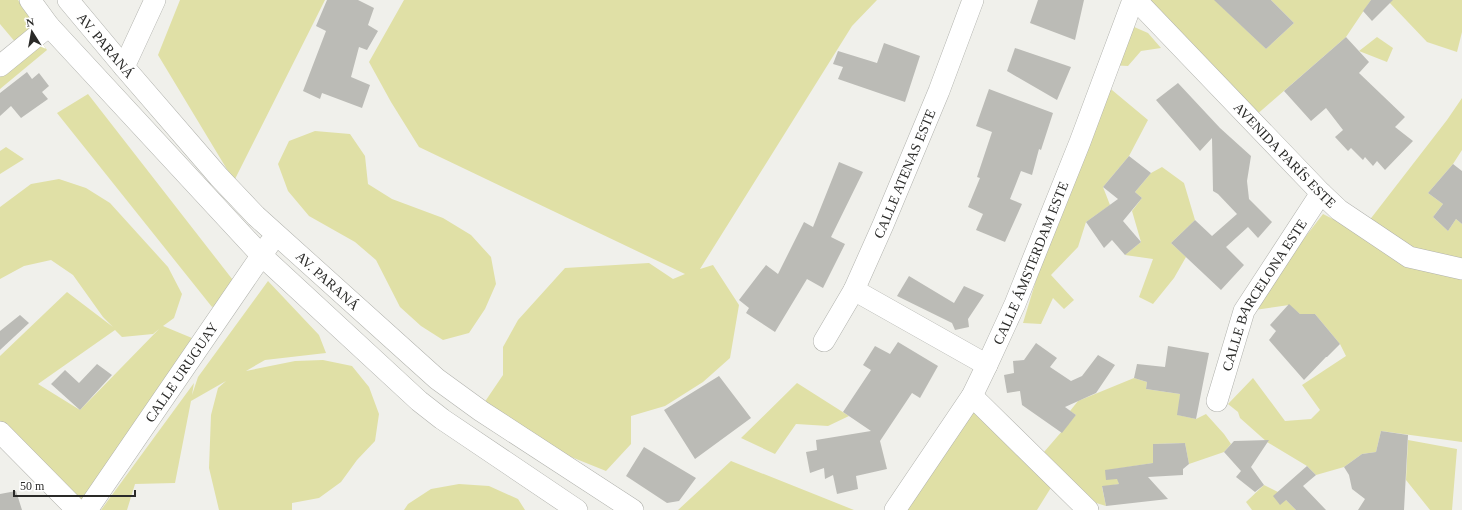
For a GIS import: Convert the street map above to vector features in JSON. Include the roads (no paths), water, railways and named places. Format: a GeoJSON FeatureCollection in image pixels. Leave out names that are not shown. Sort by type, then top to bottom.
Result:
{"type":"FeatureCollection","features":[{"type":"Feature","properties":{"kind":"street","name":"AV. PARANÁ"},"geometry":{"type":"LineString","coordinates":[[30,0],[49,26],[261,255],[434,413],[577,510]]}},
{"type":"Feature","properties":{"kind":"street","name":"AV. PARANÁ"},"geometry":{"type":"LineString","coordinates":[[68,0],[124,67],[256,216],[437,379],[481,411],[633,510]]}},
{"type":"Feature","properties":{"kind":"street"},"geometry":{"type":"LineString","coordinates":[[124,67],[155,0]]}},
{"type":"Feature","properties":{"kind":"street","name":"CALLE ATENAS ESTE"},"geometry":{"type":"LineString","coordinates":[[824,341],[854,290],[883,225],[939,91],[973,0]]}},
{"type":"Feature","properties":{"kind":"street","name":"AVENIDA PARÍS ESTE"},"geometry":{"type":"LineString","coordinates":[[1134,0],[1340,210],[1409,257],[1462,269]]}},
{"type":"Feature","properties":{"kind":"street","name":"CALLE ÁMSTERDAM ESTE"},"geometry":{"type":"LineString","coordinates":[[895,510],[972,396],[987,365],[1015,304],[1077,150],[1134,0]]}},
{"type":"Feature","properties":{"kind":"street"},"geometry":{"type":"LineString","coordinates":[[0,66],[49,26]]}},
{"type":"Feature","properties":{"kind":"street","name":"CALLE BARCELONA ESTE"},"geometry":{"type":"LineString","coordinates":[[1217,401],[1244,311],[1321,192]]}},
{"type":"Feature","properties":{"kind":"street","name":"CALLE URUGUAY"},"geometry":{"type":"LineString","coordinates":[[87,510],[261,255],[277,234]]}},
{"type":"Feature","properties":{"kind":"street"},"geometry":{"type":"LineString","coordinates":[[854,290],[987,365]]}},
{"type":"Feature","properties":{"kind":"street"},"geometry":{"type":"LineString","coordinates":[[972,396],[1088,510]]}},
{"type":"Feature","properties":{"kind":"street"},"geometry":{"type":"LineString","coordinates":[[0,432],[77,510]]}}]}
